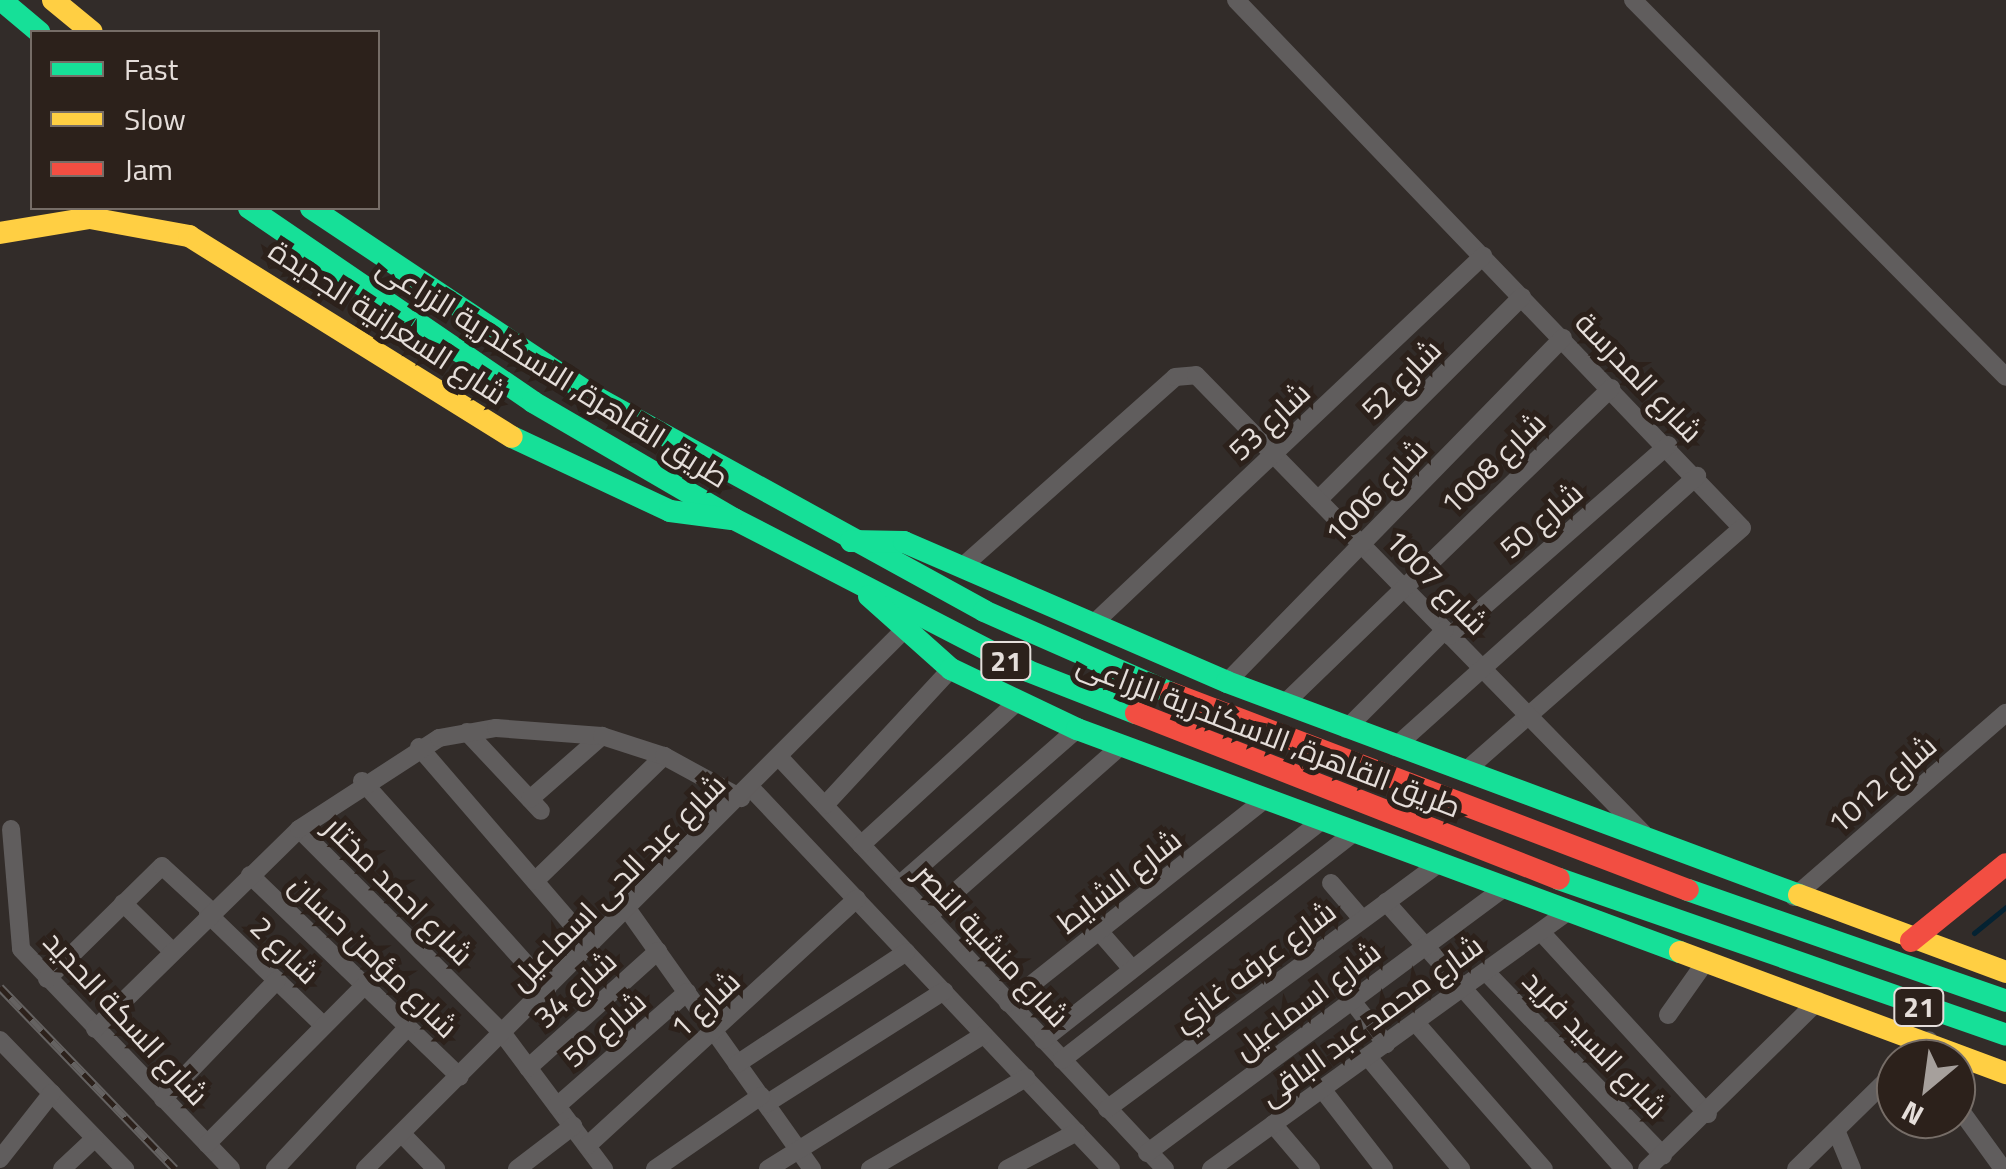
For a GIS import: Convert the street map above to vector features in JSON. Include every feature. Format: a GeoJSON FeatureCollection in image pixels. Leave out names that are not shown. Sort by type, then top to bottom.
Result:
{"type":"FeatureCollection","features":[{"type":"Feature","properties":{"kind":"main road"},"geometry":{"type":"LineString","coordinates":[[2,0],[38,30]]}},
{"type":"Feature","properties":{"kind":"main road"},"geometry":{"type":"LineString","coordinates":[[54,0],[90,30]]}},
{"type":"Feature","properties":{"kind":"main road","name":"طريق القاهرة, الاسكندرية الزراعى"},"geometry":{"type":"LineString","coordinates":[[251,210],[401,318],[734,519],[859,585],[1122,712],[1831,978],[2006,1035]]}},
{"type":"Feature","properties":{"kind":"main road","name":"طريق القاهرة, الاسكندرية الزراعى"},"geometry":{"type":"LineString","coordinates":[[313,210],[588,393],[851,541],[1054,643],[1231,719],[1835,945],[2006,1001]]}},
{"type":"Feature","properties":{"kind":"main road","name":"شارع السعرانية الجديدة"},"geometry":{"type":"LineString","coordinates":[[0,233],[56,220],[124,220],[189,236],[248,266],[511,437],[670,511],[734,519]]}},
{"type":"Feature","properties":{"kind":"main road"},"geometry":{"type":"LineString","coordinates":[[851,541],[893,538],[1227,682],[1910,941],[2006,972]]}},
{"type":"Feature","properties":{"kind":"main road"},"geometry":{"type":"LineString","coordinates":[[859,585],[904,630],[952,669],[1016,703],[1120,747],[1500,892],[1818,1001],[1890,1039]]}},
{"type":"Feature","properties":{"kind":"main road"},"geometry":{"type":"LineString","coordinates":[[1910,941],[2006,864]]}},
{"type":"Feature","properties":{"kind":"main road"},"geometry":{"type":"LineString","coordinates":[[1976,1066],[2006,1073]]}},
{"type":"Feature","properties":{"kind":"street","name":"شارع المدرسة"},"geometry":{"type":"LineString","coordinates":[[1236,0],[1668,445],[1741,534],[1464,772]]}},
{"type":"Feature","properties":{"kind":"street"},"geometry":{"type":"LineString","coordinates":[[1633,0],[2006,378]]}},
{"type":"Feature","properties":{"kind":"street","name":"شارع 53"},"geometry":{"type":"LineString","coordinates":[[1092,625],[1483,256]]}},
{"type":"Feature","properties":{"kind":"street","name":"شارع 52"},"geometry":{"type":"LineString","coordinates":[[1318,500],[1522,296]]}},
{"type":"Feature","properties":{"kind":"street","name":"شارع 1006"},"geometry":{"type":"LineString","coordinates":[[1227,682],[1563,338]]}},
{"type":"Feature","properties":{"kind":"street","name":"شارع 1007"},"geometry":{"type":"LineString","coordinates":[[962,567],[1175,377],[1196,375],[1654,844]]}},
{"type":"Feature","properties":{"kind":"street","name":"شارع 1008"},"geometry":{"type":"LineString","coordinates":[[1284,704],[1611,388]]}},
{"type":"Feature","properties":{"kind":"street","name":"شارع 50"},"geometry":{"type":"LineString","coordinates":[[1346,728],[1448,632],[1668,445]]}},
{"type":"Feature","properties":{"kind":"street"},"geometry":{"type":"LineString","coordinates":[[1395,747],[1696,476]]}},
{"type":"Feature","properties":{"kind":"street","name":"شارع عبد الحى اسماعيل"},"geometry":{"type":"LineString","coordinates":[[366,1169],[746,793],[904,630]]}},
{"type":"Feature","properties":{"kind":"street"},"geometry":{"type":"LineString","coordinates":[[825,805],[952,669]]}},
{"type":"Feature","properties":{"kind":"street"},"geometry":{"type":"LineString","coordinates":[[862,844],[1016,703]]}},
{"type":"Feature","properties":{"kind":"street","name":"شارع 1012"},"geometry":{"type":"LineString","coordinates":[[1794,897],[2006,713]]}},
{"type":"Feature","properties":{"kind":"street"},"geometry":{"type":"LineString","coordinates":[[95,1029],[171,950],[299,830],[362,782],[419,747],[468,732],[529,728],[602,736],[664,756],[746,793],[857,900],[1111,1169]]}},
{"type":"Feature","properties":{"kind":"street"},"geometry":{"type":"LineString","coordinates":[[899,886],[1077,729]]}},
{"type":"Feature","properties":{"kind":"street"},"geometry":{"type":"LineString","coordinates":[[468,732],[536,805],[602,736]]}},
{"type":"Feature","properties":{"kind":"street"},"geometry":{"type":"LineString","coordinates":[[419,747],[591,946]]}},
{"type":"Feature","properties":{"kind":"street"},"geometry":{"type":"LineString","coordinates":[[928,916],[1120,747]]}},
{"type":"Feature","properties":{"kind":"street"},"geometry":{"type":"LineString","coordinates":[[536,881],[664,756]]}},
{"type":"Feature","properties":{"kind":"street","name":"شارع منشية النصر"},"geometry":{"type":"LineString","coordinates":[[780,758],[1165,1169]]}},
{"type":"Feature","properties":{"kind":"street"},"geometry":{"type":"LineString","coordinates":[[362,782],[548,988]]}},
{"type":"Feature","properties":{"kind":"street","name":"شارع الشايط"},"geometry":{"type":"LineString","coordinates":[[1008,1003],[1263,801]]}},
{"type":"Feature","properties":{"kind":"street"},"geometry":{"type":"LineString","coordinates":[[1043,1040],[1319,823]]}},
{"type":"Feature","properties":{"kind":"street","name":"شارع السكة الحديد"},"geometry":{"type":"LineString","coordinates":[[11,829],[17,938],[47,979],[232,1169]]}},
{"type":"Feature","properties":{"kind":"street","name":"شارع احمد مختار"},"geometry":{"type":"LineString","coordinates":[[299,830],[503,1034],[604,1169]]}},
{"type":"Feature","properties":{"kind":"street"},"geometry":{"type":"LineString","coordinates":[[1062,1060],[1351,835]]}},
{"type":"Feature","properties":{"kind":"street","name":"شارع 2"},"geometry":{"type":"LineString","coordinates":[[123,903],[162,866],[324,1026]]}},
{"type":"Feature","properties":{"kind":"street","name":"شارع عرفه غازي"},"geometry":{"type":"LineString","coordinates":[[1106,1109],[1434,867]]}},
{"type":"Feature","properties":{"kind":"street","name":"شارع مؤمن حسان"},"geometry":{"type":"LineString","coordinates":[[250,875],[460,1076]]}},
{"type":"Feature","properties":{"kind":"street"},"geometry":{"type":"LineString","coordinates":[[1332,883],[1362,920]]}},
{"type":"Feature","properties":{"kind":"street","name":"شارع اسماعيل"},"geometry":{"type":"LineString","coordinates":[[1147,1152],[1500,892]]}},
{"type":"Feature","properties":{"kind":"street","name":"شارع 1"},"geometry":{"type":"LineString","coordinates":[[587,1146],[857,900]]}},
{"type":"Feature","properties":{"kind":"street"},"geometry":{"type":"LineString","coordinates":[[1386,902],[1460,991],[1624,1169]]}},
{"type":"Feature","properties":{"kind":"street"},"geometry":{"type":"LineString","coordinates":[[47,979],[123,903],[171,950]]}},
{"type":"Feature","properties":{"kind":"street"},"geometry":{"type":"LineString","coordinates":[[628,910],[812,1169]]}},
{"type":"Feature","properties":{"kind":"street","name":"شارع محمد عبد الباقى"},"geometry":{"type":"LineString","coordinates":[[1211,1169],[1563,915]]}},
{"type":"Feature","properties":{"kind":"street"},"geometry":{"type":"LineString","coordinates":[[1099,932],[1132,969]]}},
{"type":"Feature","properties":{"kind":"street"},"geometry":{"type":"LineString","coordinates":[[1540,932],[1708,1114]]}},
{"type":"Feature","properties":{"kind":"street","name":"شارع 34"},"geometry":{"type":"LineString","coordinates":[[528,1068],[658,951]]}},
{"type":"Feature","properties":{"kind":"street"},"geometry":{"type":"LineString","coordinates":[[737,1064],[906,952]]}},
{"type":"Feature","properties":{"kind":"street"},"geometry":{"type":"LineString","coordinates":[[1668,1015],[1704,964]]}},
{"type":"Feature","properties":{"kind":"street","name":"شارع السيد فريد"},"geometry":{"type":"LineString","coordinates":[[1486,972],[1663,1155]]}},
{"type":"Feature","properties":{"kind":"street"},"geometry":{"type":"LineString","coordinates":[[163,1098],[277,980]]}},
{"type":"Feature","properties":{"kind":"street"},"geometry":{"type":"LineString","coordinates":[[207,1144],[364,985]]}},
{"type":"Feature","properties":{"kind":"street"},"geometry":{"type":"LineString","coordinates":[[655,1169],[944,991]]}},
{"type":"Feature","properties":{"kind":"street","name":"شارع 50"},"geometry":{"type":"LineString","coordinates":[[558,1106],[687,992]]}},
{"type":"Feature","properties":{"kind":"street"},"geometry":{"type":"LineString","coordinates":[[1352,1001],[1386,1044]]}},
{"type":"Feature","properties":{"kind":"street"},"geometry":{"type":"LineString","coordinates":[[1646,1169],[1708,1114],[1818,1001]]}},
{"type":"Feature","properties":{"kind":"street"},"geometry":{"type":"LineString","coordinates":[[1416,1023],[1544,1169]]}},
{"type":"Feature","properties":{"kind":"street"},"geometry":{"type":"LineString","coordinates":[[274,1169],[408,1027]]}},
{"type":"Feature","properties":{"kind":"street"},"geometry":{"type":"LineString","coordinates":[[768,1169],[983,1034]]}},
{"type":"Feature","properties":{"kind":"street"},"geometry":{"type":"LineString","coordinates":[[0,1040],[125,1169]]}},
{"type":"Feature","properties":{"kind":"street"},"geometry":{"type":"LineString","coordinates":[[1368,1057],[1461,1169]]}},
{"type":"Feature","properties":{"kind":"street"},"geometry":{"type":"LineString","coordinates":[[870,1169],[1026,1078]]}},
{"type":"Feature","properties":{"kind":"street"},"geometry":{"type":"LineString","coordinates":[[1322,1090],[1384,1169]]}},
{"type":"Feature","properties":{"kind":"street"},"geometry":{"type":"LineString","coordinates":[[1796,1169],[1876,1091]]}},
{"type":"Feature","properties":{"kind":"street"},"geometry":{"type":"LineString","coordinates":[[0,1158],[52,1093]]}},
{"type":"Feature","properties":{"kind":"street"},"geometry":{"type":"LineString","coordinates":[[1273,1124],[1310,1169]]}},
{"type":"Feature","properties":{"kind":"street"},"geometry":{"type":"LineString","coordinates":[[517,1169],[572,1126]]}},
{"type":"Feature","properties":{"kind":"street"},"geometry":{"type":"LineString","coordinates":[[1836,1130],[1852,1169]]}},
{"type":"Feature","properties":{"kind":"street"},"geometry":{"type":"LineString","coordinates":[[1976,1131],[2004,1169]]}},
{"type":"Feature","properties":{"kind":"street"},"geometry":{"type":"LineString","coordinates":[[1007,1169],[1077,1132]]}},
{"type":"Feature","properties":{"kind":"street"},"geometry":{"type":"LineString","coordinates":[[402,1134],[436,1169]]}},
{"type":"Feature","properties":{"kind":"street"},"geometry":{"type":"LineString","coordinates":[[62,1169],[95,1138]]}},
{"type":"Feature","properties":{"kind":"waterway"},"geometry":{"type":"LineString","coordinates":[[1974,933],[2006,907]]}},
{"type":"Feature","properties":{"kind":"railway"},"geometry":{"type":"LineString","coordinates":[[0,987],[175,1169]]}},
{"type":"Feature","properties":{"kind":"traffic: fast"},"geometry":{"type":"LineString","coordinates":[[1,0],[37,30]]}},
{"type":"Feature","properties":{"kind":"traffic: fast"},"geometry":{"type":"LineString","coordinates":[[252,210],[533,402],[734,519],[1028,671],[1136,713]]}},
{"type":"Feature","properties":{"kind":"traffic: fast"},"geometry":{"type":"LineString","coordinates":[[314,210],[588,393],[984,611],[1171,693]]}},
{"type":"Feature","properties":{"kind":"traffic: fast"},"geometry":{"type":"LineString","coordinates":[[512,437],[670,511],[731,519]]}},
{"type":"Feature","properties":{"kind":"traffic: fast"},"geometry":{"type":"LineString","coordinates":[[851,541],[904,542],[1227,682],[1799,895]]}},
{"type":"Feature","properties":{"kind":"traffic: fast"},"geometry":{"type":"LineString","coordinates":[[869,596],[951,669],[1077,729],[1680,952]]}},
{"type":"Feature","properties":{"kind":"traffic: fast"},"geometry":{"type":"LineString","coordinates":[[1559,879],[2006,1035]]}},
{"type":"Feature","properties":{"kind":"traffic: fast"},"geometry":{"type":"LineString","coordinates":[[1688,890],[2006,1001]]}},
{"type":"Feature","properties":{"kind":"traffic: slow"},"geometry":{"type":"LineString","coordinates":[[53,0],[90,30]]}},
{"type":"Feature","properties":{"kind":"traffic: slow"},"geometry":{"type":"LineString","coordinates":[[0,233],[90,218],[189,236],[512,437]]}},
{"type":"Feature","properties":{"kind":"traffic: slow"},"geometry":{"type":"LineString","coordinates":[[1799,895],[2006,972]]}},
{"type":"Feature","properties":{"kind":"traffic: slow"},"geometry":{"type":"LineString","coordinates":[[1680,952],[2006,1073]]}},
{"type":"Feature","properties":{"kind":"traffic: jam"},"geometry":{"type":"LineString","coordinates":[[1171,693],[1688,890]]}},
{"type":"Feature","properties":{"kind":"traffic: jam"},"geometry":{"type":"LineString","coordinates":[[1136,713],[1559,879]]}},
{"type":"Feature","properties":{"kind":"traffic: jam"},"geometry":{"type":"LineString","coordinates":[[1911,941],[2006,864]]}}]}
